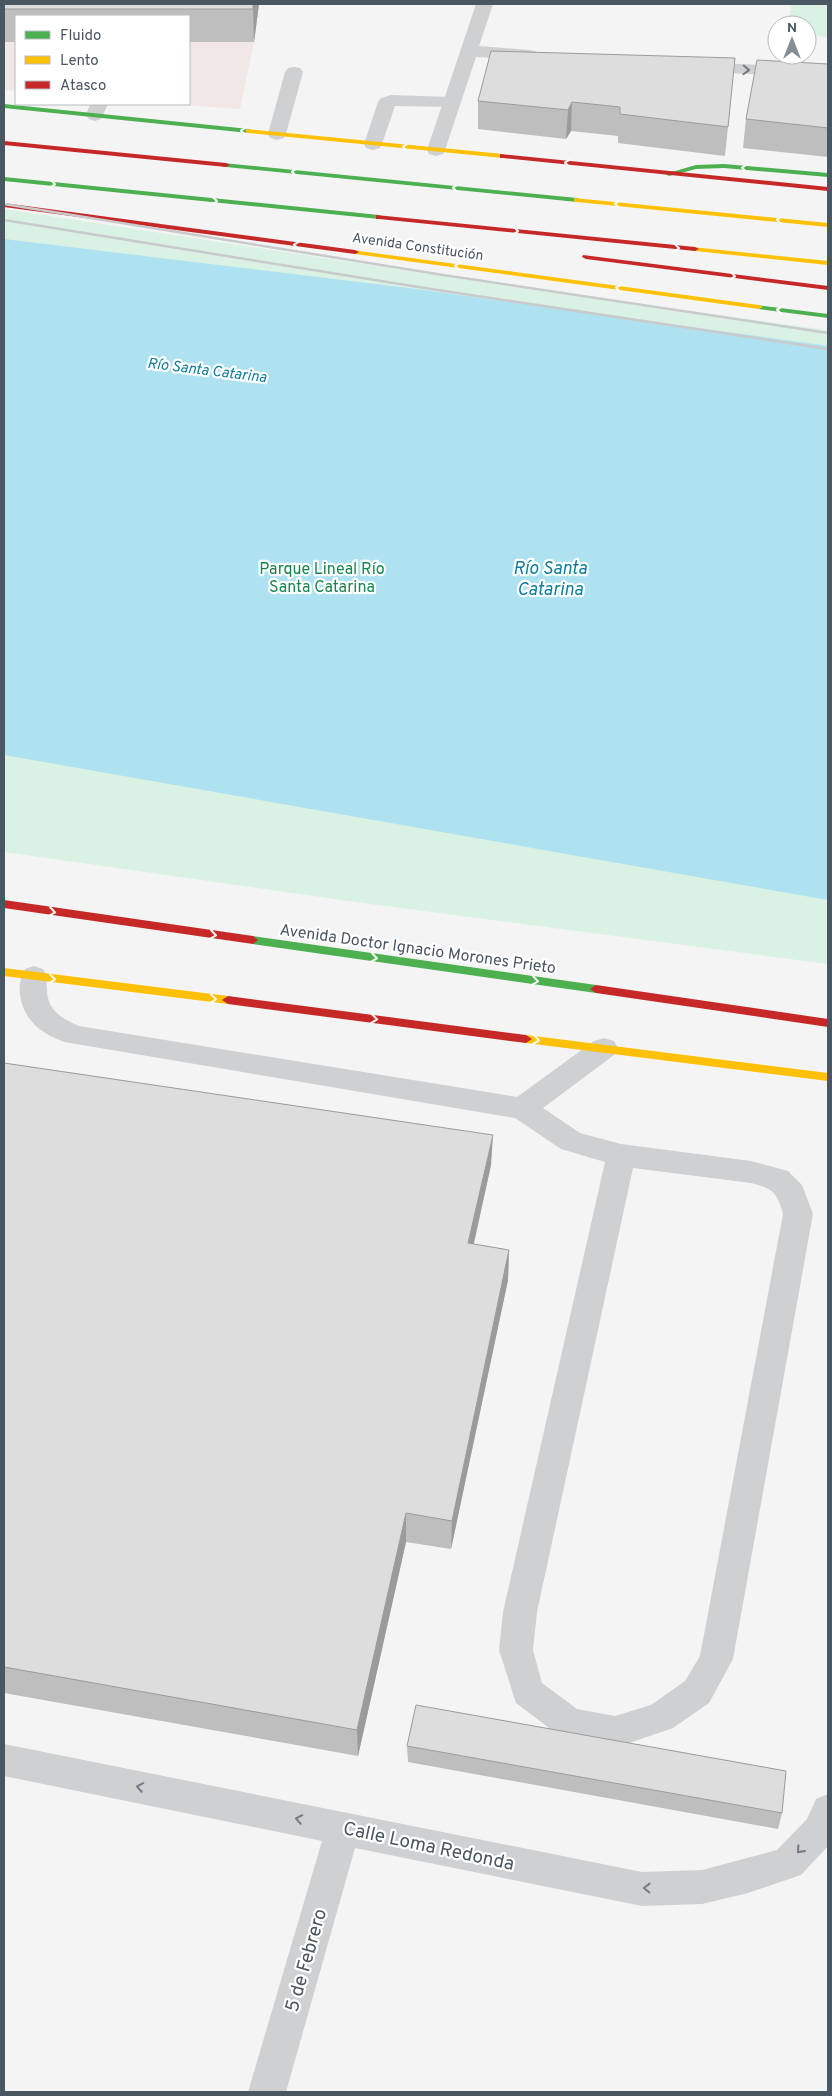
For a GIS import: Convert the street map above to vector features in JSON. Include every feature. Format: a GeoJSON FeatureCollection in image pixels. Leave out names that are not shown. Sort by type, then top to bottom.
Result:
{"type":"FeatureCollection","features":[{"type":"Feature","properties":{"kind":"main road"},"geometry":{"type":"LineString","coordinates":[[4,106],[97,110],[277,134],[828,189]]}},
{"type":"Feature","properties":{"kind":"main road"},"geometry":{"type":"LineString","coordinates":[[4,143],[828,225]]}},
{"type":"Feature","properties":{"kind":"main road"},"geometry":{"type":"LineString","coordinates":[[668,174],[696,167],[724,166],[828,175]]}},
{"type":"Feature","properties":{"kind":"main road","name":"Avenida Constitución"},"geometry":{"type":"LineString","coordinates":[[4,179],[828,264]]}},
{"type":"Feature","properties":{"kind":"main road"},"geometry":{"type":"LineString","coordinates":[[234,203],[458,237]]}},
{"type":"Feature","properties":{"kind":"main road","name":"Avenida Constitución"},"geometry":{"type":"LineString","coordinates":[[4,205],[828,316]]}},
{"type":"Feature","properties":{"kind":"main road"},"geometry":{"type":"LineString","coordinates":[[574,255],[828,288]]}},
{"type":"Feature","properties":{"kind":"main road","name":"Avenida Doctor Ignacio Morones Prieto"},"geometry":{"type":"LineString","coordinates":[[4,904],[828,1023]]}},
{"type":"Feature","properties":{"kind":"main road"},"geometry":{"type":"LineString","coordinates":[[4,972],[828,1077]]}},
{"type":"Feature","properties":{"kind":"street"},"geometry":{"type":"LineString","coordinates":[[436,150],[484,4]]}},
{"type":"Feature","properties":{"kind":"street"},"geometry":{"type":"LineString","coordinates":[[470,51],[549,56]]}},
{"type":"Feature","properties":{"kind":"street"},"geometry":{"type":"LineString","coordinates":[[678,66],[828,73]]}},
{"type":"Feature","properties":{"kind":"street"},"geometry":{"type":"LineString","coordinates":[[277,134],[294,72]]}},
{"type":"Feature","properties":{"kind":"street"},"geometry":{"type":"LineString","coordinates":[[373,144],[387,102],[402,99],[451,102]]}},
{"type":"Feature","properties":{"kind":"street"},"geometry":{"type":"LineString","coordinates":[[34,976],[32,992],[34,1003],[41,1014],[56,1027],[74,1035],[522,1108],[571,1141],[621,1155],[751,1172],[778,1179],[792,1193],[798,1214],[716,1659],[696,1692],[661,1717],[615,1732],[569,1723],[528,1692],[516,1650],[520,1612],[621,1155]]}},
{"type":"Feature","properties":{"kind":"street"},"geometry":{"type":"LineString","coordinates":[[522,1108],[604,1048]]}},
{"type":"Feature","properties":{"kind":"street","name":"Calle Loma Redonda"},"geometry":{"type":"LineString","coordinates":[[4,1760],[642,1889],[694,1887],[748,1876],[788,1864],[819,1831],[828,1811]]}},
{"type":"Feature","properties":{"kind":"street","name":"5 de Febrero"},"geometry":{"type":"LineString","coordinates":[[267,2092],[343,1828]]}},
{"type":"Feature","properties":{"kind":"shaded area"},"geometry":{"type":"Polygon","coordinates":[[[4,4],[259,4],[254,42],[240,109],[185,105],[190,105],[190,15],[15,15],[15,91],[4,90],[4,4]]]}},
{"type":"Feature","properties":{"kind":"green space"},"geometry":{"type":"Polygon","coordinates":[[[791,4],[828,4],[828,37],[817,36],[817,15],[790,15],[791,4]]]}},
{"type":"Feature","properties":{"kind":"green space","name":"Río Santa Catarina"},"geometry":{"type":"Polygon","coordinates":[[[4,209],[507,286],[828,330],[828,964],[370,904],[4,852],[4,209]]]}},
{"type":"Feature","properties":{"kind":"water","name":"Río Santa Catarina"},"geometry":{"type":"Polygon","coordinates":[[[4,239],[417,289],[828,346],[828,900],[4,755],[4,239]]]}},
{"type":"Feature","properties":{"kind":"building"},"geometry":{"type":"Polygon","coordinates":[[[4,4],[253,4],[253,9],[4,9],[4,4]]]}},
{"type":"Feature","properties":{"kind":"building"},"geometry":{"type":"Polygon","coordinates":[[[491,51],[735,58],[728,127],[620,114],[620,107],[572,102],[568,110],[478,101],[491,51]]]}},
{"type":"Feature","properties":{"kind":"building"},"geometry":{"type":"Polygon","coordinates":[[[757,60],[767,61],[767,65],[828,64],[828,128],[746,119],[757,60]]]}},
{"type":"Feature","properties":{"kind":"building"},"geometry":{"type":"Polygon","coordinates":[[[4,1063],[493,1135],[468,1243],[509,1250],[452,1521],[406,1513],[357,1730],[4,1667],[4,1063]]]}},
{"type":"Feature","properties":{"kind":"building"},"geometry":{"type":"Polygon","coordinates":[[[416,1705],[786,1771],[782,1813],[407,1746],[416,1705]]]}},
{"type":"Feature","properties":{"kind":"railway"},"geometry":{"type":"LineString","coordinates":[[4,204],[443,275],[828,333]]}},
{"type":"Feature","properties":{"kind":"railway"},"geometry":{"type":"LineString","coordinates":[[4,220],[431,289],[828,349]]}},
{"type":"Feature","properties":{"kind":"traffic: fast"},"geometry":{"type":"LineString","coordinates":[[4,106],[249,131]]}},
{"type":"Feature","properties":{"kind":"traffic: fast"},"geometry":{"type":"LineString","coordinates":[[226,165],[577,200]]}},
{"type":"Feature","properties":{"kind":"traffic: fast"},"geometry":{"type":"LineString","coordinates":[[669,174],[696,167],[724,166],[828,175]]}},
{"type":"Feature","properties":{"kind":"traffic: fast"},"geometry":{"type":"LineString","coordinates":[[4,179],[379,217]]}},
{"type":"Feature","properties":{"kind":"traffic: fast"},"geometry":{"type":"LineString","coordinates":[[759,307],[828,316]]}},
{"type":"Feature","properties":{"kind":"traffic: fast"},"geometry":{"type":"LineString","coordinates":[[253,940],[596,989]]}},
{"type":"Feature","properties":{"kind":"traffic: slow"},"geometry":{"type":"LineString","coordinates":[[249,131],[503,156]]}},
{"type":"Feature","properties":{"kind":"traffic: slow"},"geometry":{"type":"LineString","coordinates":[[577,200],[828,225]]}},
{"type":"Feature","properties":{"kind":"traffic: slow"},"geometry":{"type":"LineString","coordinates":[[695,249],[828,263]]}},
{"type":"Feature","properties":{"kind":"traffic: slow"},"geometry":{"type":"LineString","coordinates":[[355,252],[759,307]]}},
{"type":"Feature","properties":{"kind":"traffic: slow"},"geometry":{"type":"LineString","coordinates":[[4,972],[228,1000]]}},
{"type":"Feature","properties":{"kind":"traffic: slow"},"geometry":{"type":"LineString","coordinates":[[526,1039],[828,1077]]}},
{"type":"Feature","properties":{"kind":"traffic: jam"},"geometry":{"type":"LineString","coordinates":[[4,143],[226,165]]}},
{"type":"Feature","properties":{"kind":"traffic: jam"},"geometry":{"type":"LineString","coordinates":[[503,156],[828,189]]}},
{"type":"Feature","properties":{"kind":"traffic: jam"},"geometry":{"type":"LineString","coordinates":[[4,205],[355,252]]}},
{"type":"Feature","properties":{"kind":"traffic: jam"},"geometry":{"type":"LineString","coordinates":[[379,217],[695,249]]}},
{"type":"Feature","properties":{"kind":"traffic: jam"},"geometry":{"type":"LineString","coordinates":[[586,257],[828,288]]}},
{"type":"Feature","properties":{"kind":"traffic: jam"},"geometry":{"type":"LineString","coordinates":[[4,904],[253,940]]}},
{"type":"Feature","properties":{"kind":"traffic: jam"},"geometry":{"type":"LineString","coordinates":[[596,989],[828,1023]]}},
{"type":"Feature","properties":{"kind":"traffic: jam"},"geometry":{"type":"LineString","coordinates":[[228,1000],[526,1039]]}},
{"type":"Feature","properties":{"kind":"park label","name":"Parque Lineal Río Santa Catarina"},"geometry":{"type":"Point","coordinates":[322,577]}}]}
